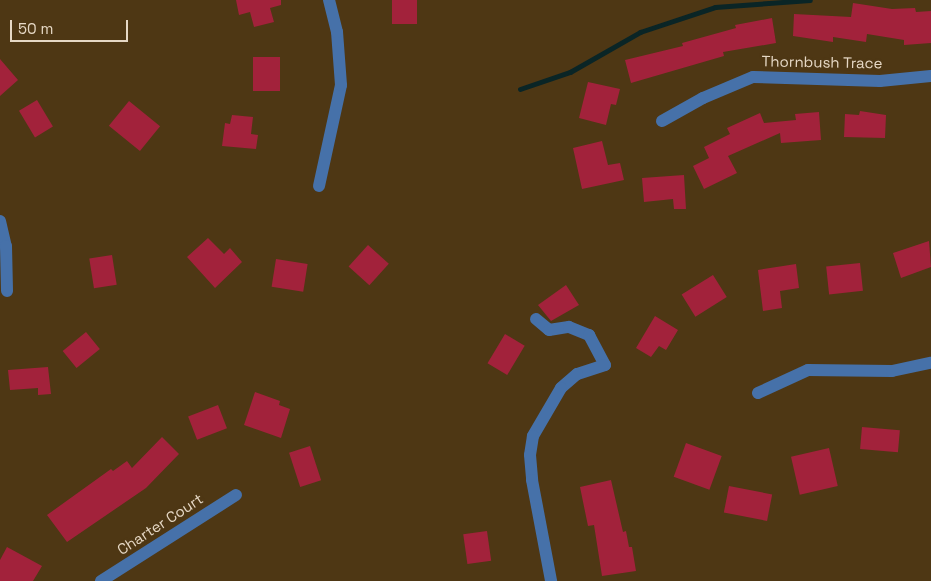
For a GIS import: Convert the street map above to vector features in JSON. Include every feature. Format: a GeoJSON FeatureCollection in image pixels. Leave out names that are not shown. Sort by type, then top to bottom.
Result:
{"type":"FeatureCollection","features":[{"type":"Feature","properties":{"kind":"street"},"geometry":{"type":"LineString","coordinates":[[319,186],[341,85],[337,32],[329,0]]}},
{"type":"Feature","properties":{"kind":"street","name":"Thornbush Trace"},"geometry":{"type":"LineString","coordinates":[[662,121],[703,98],[753,77],[880,81],[931,76]]}},
{"type":"Feature","properties":{"kind":"street"},"geometry":{"type":"LineString","coordinates":[[0,222],[7,255],[7,291]]}},
{"type":"Feature","properties":{"kind":"street"},"geometry":{"type":"LineString","coordinates":[[536,319],[549,330],[568,328],[589,335],[605,365],[577,374],[561,388],[533,436],[530,454],[532,480],[550,581]]}},
{"type":"Feature","properties":{"kind":"street"},"geometry":{"type":"LineString","coordinates":[[758,393],[808,370],[892,371],[931,363]]}},
{"type":"Feature","properties":{"kind":"street","name":"Charter Court"},"geometry":{"type":"LineString","coordinates":[[101,581],[236,495]]}},
{"type":"Feature","properties":{"kind":"building"},"geometry":{"type":"Polygon","coordinates":[[[236,0],[281,0],[281,5],[270,8],[274,22],[254,27],[250,12],[239,15],[236,0]]]}},
{"type":"Feature","properties":{"kind":"building"},"geometry":{"type":"Polygon","coordinates":[[[392,0],[417,0],[417,24],[392,24],[392,0]]]}},
{"type":"Feature","properties":{"kind":"building"},"geometry":{"type":"Polygon","coordinates":[[[853,3],[892,9],[915,8],[916,12],[931,11],[931,43],[904,45],[904,40],[867,34],[866,42],[833,37],[833,42],[793,36],[794,14],[851,17],[853,3]]]}},
{"type":"Feature","properties":{"kind":"building"},"geometry":{"type":"Polygon","coordinates":[[[772,18],[776,43],[723,52],[724,56],[631,83],[625,60],[683,46],[682,43],[736,28],[735,25],[772,18]]]}},
{"type":"Feature","properties":{"kind":"building"},"geometry":{"type":"Polygon","coordinates":[[[253,57],[280,57],[280,91],[253,91],[253,57]]]}},
{"type":"Feature","properties":{"kind":"building"},"geometry":{"type":"Polygon","coordinates":[[[0,59],[18,80],[0,96],[0,59]]]}},
{"type":"Feature","properties":{"kind":"building"},"geometry":{"type":"Polygon","coordinates":[[[588,82],[620,89],[616,105],[611,104],[606,125],[579,118],[588,82]]]}},
{"type":"Feature","properties":{"kind":"building"},"geometry":{"type":"Polygon","coordinates":[[[37,100],[53,127],[35,137],[19,111],[37,100]]]}},
{"type":"Feature","properties":{"kind":"building"},"geometry":{"type":"Polygon","coordinates":[[[129,101],[160,126],[140,151],[109,126],[129,101]]]}},
{"type":"Feature","properties":{"kind":"building"},"geometry":{"type":"Polygon","coordinates":[[[860,111],[886,115],[885,138],[844,137],[845,114],[859,115],[860,111]]]}},
{"type":"Feature","properties":{"kind":"building"},"geometry":{"type":"Polygon","coordinates":[[[819,112],[821,140],[781,143],[780,133],[728,156],[737,173],[704,189],[693,166],[709,158],[704,147],[730,134],[727,128],[760,113],[764,123],[796,120],[795,114],[819,112]]]}},
{"type":"Feature","properties":{"kind":"building"},"geometry":{"type":"Polygon","coordinates":[[[232,115],[253,117],[251,134],[258,135],[256,149],[222,146],[225,123],[230,124],[232,115]]]}},
{"type":"Feature","properties":{"kind":"building"},"geometry":{"type":"Polygon","coordinates":[[[602,141],[608,165],[620,163],[624,180],[582,189],[573,148],[602,141]]]}},
{"type":"Feature","properties":{"kind":"building"},"geometry":{"type":"Polygon","coordinates":[[[684,175],[686,209],[674,209],[673,199],[644,202],[642,178],[684,175]]]}},
{"type":"Feature","properties":{"kind":"building"},"geometry":{"type":"Polygon","coordinates":[[[208,238],[224,254],[230,248],[242,262],[215,288],[187,257],[208,238]]]}},
{"type":"Feature","properties":{"kind":"building"},"geometry":{"type":"Polygon","coordinates":[[[929,241],[931,267],[901,278],[893,253],[929,241]]]}},
{"type":"Feature","properties":{"kind":"building"},"geometry":{"type":"Polygon","coordinates":[[[368,245],[389,264],[369,285],[349,267],[368,245]]]}},
{"type":"Feature","properties":{"kind":"building"},"geometry":{"type":"Polygon","coordinates":[[[112,255],[117,285],[94,288],[89,259],[112,255]]]}},
{"type":"Feature","properties":{"kind":"building"},"geometry":{"type":"Polygon","coordinates":[[[276,259],[308,264],[303,292],[272,287],[276,259]]]}},
{"type":"Feature","properties":{"kind":"building"},"geometry":{"type":"Polygon","coordinates":[[[860,263],[863,291],[829,294],[826,267],[860,263]]]}},
{"type":"Feature","properties":{"kind":"building"},"geometry":{"type":"Polygon","coordinates":[[[796,264],[799,288],[780,291],[782,308],[763,311],[758,270],[796,264]]]}},
{"type":"Feature","properties":{"kind":"building"},"geometry":{"type":"Polygon","coordinates":[[[713,275],[727,297],[695,317],[682,295],[713,275]]]}},
{"type":"Feature","properties":{"kind":"building"},"geometry":{"type":"Polygon","coordinates":[[[566,285],[579,305],[551,321],[538,305],[566,285]]]}},
{"type":"Feature","properties":{"kind":"building"},"geometry":{"type":"Polygon","coordinates":[[[655,316],[678,330],[666,350],[659,346],[651,357],[636,348],[655,316]]]}},
{"type":"Feature","properties":{"kind":"building"},"geometry":{"type":"Polygon","coordinates":[[[86,332],[100,349],[77,368],[63,351],[86,332]]]}},
{"type":"Feature","properties":{"kind":"building"},"geometry":{"type":"Polygon","coordinates":[[[505,334],[525,346],[507,375],[487,363],[505,334]]]}},
{"type":"Feature","properties":{"kind":"building"},"geometry":{"type":"Polygon","coordinates":[[[48,367],[51,394],[38,395],[38,388],[10,390],[8,370],[48,367]]]}},
{"type":"Feature","properties":{"kind":"building"},"geometry":{"type":"Polygon","coordinates":[[[255,392],[280,401],[279,405],[290,409],[281,438],[244,425],[255,392]]]}},
{"type":"Feature","properties":{"kind":"building"},"geometry":{"type":"Polygon","coordinates":[[[218,405],[227,428],[197,440],[188,416],[218,405]]]}},
{"type":"Feature","properties":{"kind":"building"},"geometry":{"type":"Polygon","coordinates":[[[862,427],[900,430],[898,452],[860,449],[862,427]]]}},
{"type":"Feature","properties":{"kind":"building"},"geometry":{"type":"Polygon","coordinates":[[[162,437],[179,454],[146,488],[67,542],[47,515],[111,469],[113,471],[127,461],[132,468],[162,437]]]}},
{"type":"Feature","properties":{"kind":"building"},"geometry":{"type":"Polygon","coordinates":[[[686,443],[722,456],[709,490],[674,477],[686,443]]]}},
{"type":"Feature","properties":{"kind":"building"},"geometry":{"type":"Polygon","coordinates":[[[310,446],[321,480],[300,487],[289,453],[310,446]]]}},
{"type":"Feature","properties":{"kind":"building"},"geometry":{"type":"Polygon","coordinates":[[[829,448],[838,486],[800,495],[791,457],[829,448]]]}},
{"type":"Feature","properties":{"kind":"building"},"geometry":{"type":"Polygon","coordinates":[[[611,480],[623,532],[626,531],[629,547],[632,547],[636,571],[602,576],[594,525],[588,526],[580,487],[611,480]]]}},
{"type":"Feature","properties":{"kind":"building"},"geometry":{"type":"Polygon","coordinates":[[[729,486],[772,494],[767,521],[724,513],[729,486]]]}},
{"type":"Feature","properties":{"kind":"building"},"geometry":{"type":"Polygon","coordinates":[[[487,531],[491,561],[467,564],[463,534],[487,531]]]}},
{"type":"Feature","properties":{"kind":"building"},"geometry":{"type":"Polygon","coordinates":[[[7,547],[42,566],[33,581],[0,581],[0,560],[7,547]]]}},
{"type":"Feature","properties":{"kind":"waterway"},"geometry":{"type":"LineString","coordinates":[[520,89],[570,72],[640,32],[715,7],[810,0]]}}]}
